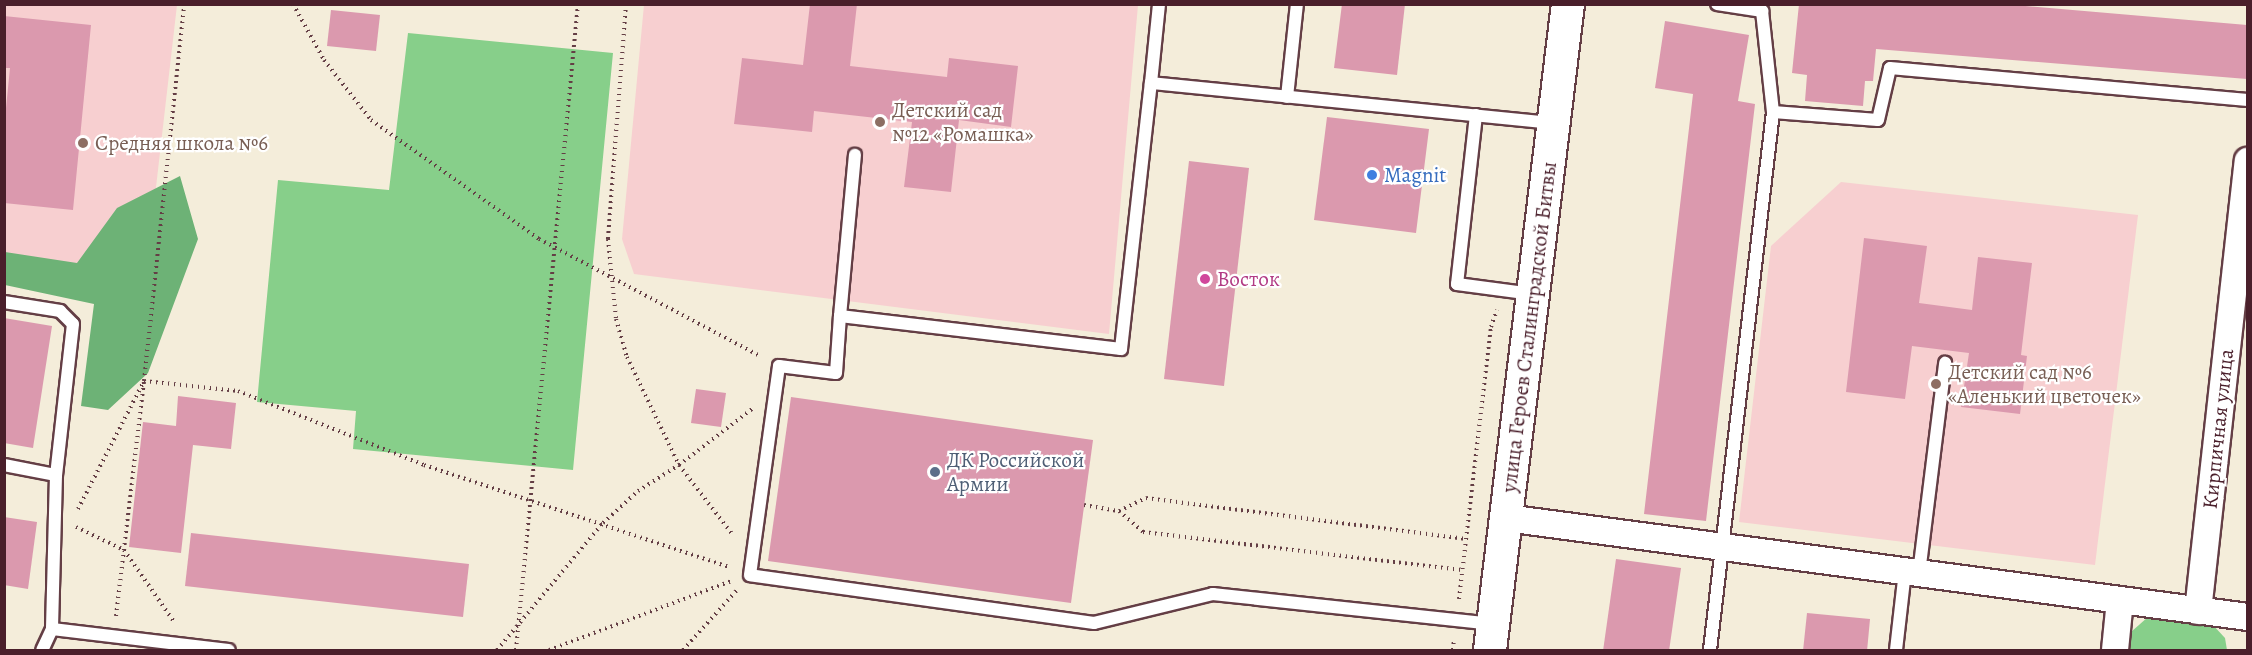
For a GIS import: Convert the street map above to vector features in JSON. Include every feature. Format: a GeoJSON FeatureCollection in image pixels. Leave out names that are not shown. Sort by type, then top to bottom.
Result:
{"type":"FeatureCollection","features":[{"type":"Feature","properties":{"kind":"street","name":"улица Героев Сталинградской Битвы"},"geometry":{"type":"LineString","coordinates":[[1492,638],[1506,518],[1518,292],[1553,123],[1568,4]]}},
{"type":"Feature","properties":{"kind":"street","name":"Кирпичная улица"},"geometry":{"type":"LineString","coordinates":[[2198,611],[2247,161]]}},
{"type":"Feature","properties":{"kind":"street"},"geometry":{"type":"LineString","coordinates":[[1506,518],[2247,617]]}},
{"type":"Feature","properties":{"kind":"street"},"geometry":{"type":"LineString","coordinates":[[2115,651],[2120,600]]}},
{"type":"Feature","properties":{"kind":"lane"},"geometry":{"type":"LineString","coordinates":[[840,316],[1121,349],[1159,4]]}},
{"type":"Feature","properties":{"kind":"lane"},"geometry":{"type":"LineString","coordinates":[[1287,97],[1296,4]]}},
{"type":"Feature","properties":{"kind":"lane"},"geometry":{"type":"LineString","coordinates":[[1710,651],[1724,547],[1773,112],[1762,11],[1717,4]]}},
{"type":"Feature","properties":{"kind":"lane"},"geometry":{"type":"LineString","coordinates":[[1773,112],[1878,120],[1890,68],[2247,100]]}},
{"type":"Feature","properties":{"kind":"lane"},"geometry":{"type":"LineString","coordinates":[[1151,83],[1553,123]]}},
{"type":"Feature","properties":{"kind":"lane"},"geometry":{"type":"LineString","coordinates":[[1476,115],[1457,284],[1518,292]]}},
{"type":"Feature","properties":{"kind":"lane"},"geometry":{"type":"LineString","coordinates":[[855,155],[836,373],[779,366],[750,574],[1094,623],[1213,594],[1457,619],[1492,638]]}},
{"type":"Feature","properties":{"kind":"lane"},"geometry":{"type":"LineString","coordinates":[[4,302],[60,311],[73,324],[56,475],[52,629],[42,651]]}},
{"type":"Feature","properties":{"kind":"lane"},"geometry":{"type":"LineString","coordinates":[[1896,651],[1912,572],[1944,363]]}},
{"type":"Feature","properties":{"kind":"lane"},"geometry":{"type":"LineString","coordinates":[[4,465],[56,475]]}},
{"type":"Feature","properties":{"kind":"lane"},"geometry":{"type":"LineString","coordinates":[[52,629],[228,651]]}},
{"type":"Feature","properties":{"kind":"path"},"geometry":{"type":"LineString","coordinates":[[114,636],[184,4]]}},
{"type":"Feature","properties":{"kind":"path"},"geometry":{"type":"LineString","coordinates":[[293,4],[324,60],[371,120],[555,248],[779,366]]}},
{"type":"Feature","properties":{"kind":"path"},"geometry":{"type":"LineString","coordinates":[[516,651],[578,4]]}},
{"type":"Feature","properties":{"kind":"path"},"geometry":{"type":"LineString","coordinates":[[626,4],[608,239],[616,319],[627,357],[679,465],[731,530],[750,574]]}},
{"type":"Feature","properties":{"kind":"path"},"geometry":{"type":"LineString","coordinates":[[1453,651],[1491,327],[1518,292]]}},
{"type":"Feature","properties":{"kind":"path"},"geometry":{"type":"LineString","coordinates":[[144,381],[238,391],[424,465],[750,574]]}},
{"type":"Feature","properties":{"kind":"path"},"geometry":{"type":"LineString","coordinates":[[54,536],[70,524],[144,381]]}},
{"type":"Feature","properties":{"kind":"path"},"geometry":{"type":"LineString","coordinates":[[497,651],[603,523],[638,491],[679,465],[776,391]]}},
{"type":"Feature","properties":{"kind":"path"},"geometry":{"type":"LineString","coordinates":[[1119,511],[1146,498],[1477,540]]}},
{"type":"Feature","properties":{"kind":"path"},"geometry":{"type":"LineString","coordinates":[[1084,505],[1119,511],[1143,532],[1462,570]]}},
{"type":"Feature","properties":{"kind":"path"},"geometry":{"type":"LineString","coordinates":[[70,524],[124,550],[190,646]]}},
{"type":"Feature","properties":{"kind":"path"},"geometry":{"type":"LineString","coordinates":[[549,651],[750,574]]}},
{"type":"Feature","properties":{"kind":"path"},"geometry":{"type":"LineString","coordinates":[[683,651],[750,574]]}},
{"type":"Feature","properties":{"kind":"shaded area","name":"Средняя школа №6"},"geometry":{"type":"Polygon","coordinates":[[[5,5],[177,5],[143,300],[5,282],[5,5]]]}},
{"type":"Feature","properties":{"kind":"shaded area","name":"Детский сад №12 «Ромашка»"},"geometry":{"type":"Polygon","coordinates":[[[644,5],[1138,5],[1109,334],[634,274],[622,239],[644,5]]]}},
{"type":"Feature","properties":{"kind":"shaded area","name":"Детский сад №6 «Аленький цветочек»"},"geometry":{"type":"Polygon","coordinates":[[[1841,182],[2138,215],[2095,565],[1739,522],[1771,246],[1841,182]]]}},
{"type":"Feature","properties":{"kind":"green space"},"geometry":{"type":"Polygon","coordinates":[[[408,33],[613,53],[573,470],[353,449],[356,411],[257,402],[278,180],[389,190],[408,33]]]}},
{"type":"Feature","properties":{"kind":"green space"},"geometry":{"type":"Polygon","coordinates":[[[180,176],[198,239],[148,373],[108,410],[81,406],[94,304],[5,285],[5,252],[77,263],[117,208],[180,176]]]}},
{"type":"Feature","properties":{"kind":"green space"},"geometry":{"type":"Polygon","coordinates":[[[2148,617],[2212,624],[2225,638],[2227,650],[2122,650],[2123,639],[2148,617]]]}},
{"type":"Feature","properties":{"kind":"building"},"geometry":{"type":"Polygon","coordinates":[[[810,4],[857,4],[850,66],[947,77],[949,58],[1018,66],[1011,127],[959,120],[951,192],[904,187],[912,122],[814,111],[812,132],[734,124],[742,58],[803,65],[810,4]]]}},
{"type":"Feature","properties":{"kind":"building"},"geometry":{"type":"Polygon","coordinates":[[[1342,4],[1405,4],[1397,75],[1334,68],[1342,4]]]}},
{"type":"Feature","properties":{"kind":"building"},"geometry":{"type":"Polygon","coordinates":[[[1799,4],[2002,4],[2247,25],[2247,79],[1876,49],[1873,81],[1865,81],[1863,106],[1805,101],[1807,75],[1792,73],[1799,4]]]}},
{"type":"Feature","properties":{"kind":"building"},"geometry":{"type":"Polygon","coordinates":[[[331,10],[380,15],[376,51],[327,46],[331,10]]]}},
{"type":"Feature","properties":{"kind":"building"},"geometry":{"type":"Polygon","coordinates":[[[4,16],[91,25],[73,210],[4,203],[4,128],[10,68],[4,68],[4,16]]]}},
{"type":"Feature","properties":{"kind":"building"},"geometry":{"type":"Polygon","coordinates":[[[1665,21],[1749,35],[1738,101],[1755,104],[1706,521],[1644,514],[1693,94],[1655,88],[1665,21]]]}},
{"type":"Feature","properties":{"kind":"building","name":"Magnit"},"geometry":{"type":"Polygon","coordinates":[[[1327,117],[1429,129],[1416,233],[1314,220],[1327,117]]]}},
{"type":"Feature","properties":{"kind":"building"},"geometry":{"type":"Polygon","coordinates":[[[1189,161],[1249,168],[1224,386],[1164,379],[1189,161]]]}},
{"type":"Feature","properties":{"kind":"building"},"geometry":{"type":"Polygon","coordinates":[[[1864,238],[1927,246],[1919,303],[1972,310],[1978,257],[2032,263],[2021,355],[2027,356],[2020,414],[1961,407],[1969,353],[1912,346],[1905,399],[1846,392],[1864,238]]]}},
{"type":"Feature","properties":{"kind":"building"},"geometry":{"type":"Polygon","coordinates":[[[4,318],[52,326],[33,448],[4,443],[4,318]]]}},
{"type":"Feature","properties":{"kind":"building"},"geometry":{"type":"Polygon","coordinates":[[[696,389],[726,393],[721,427],[691,423],[696,389]]]}},
{"type":"Feature","properties":{"kind":"building"},"geometry":{"type":"Polygon","coordinates":[[[178,396],[236,403],[231,449],[193,445],[181,553],[129,547],[143,422],[176,426],[178,396]]]}},
{"type":"Feature","properties":{"kind":"building","name":"ДК Российской Армии"},"geometry":{"type":"Polygon","coordinates":[[[791,397],[1093,440],[1071,603],[768,561],[791,397]]]}},
{"type":"Feature","properties":{"kind":"building"},"geometry":{"type":"Polygon","coordinates":[[[4,517],[37,522],[28,589],[4,585],[4,517]]]}},
{"type":"Feature","properties":{"kind":"building"},"geometry":{"type":"Polygon","coordinates":[[[191,533],[469,564],[463,617],[185,586],[191,533]]]}},
{"type":"Feature","properties":{"kind":"building"},"geometry":{"type":"Polygon","coordinates":[[[1616,559],[1681,568],[1669,651],[1603,651],[1616,559]]]}},
{"type":"Feature","properties":{"kind":"building"},"geometry":{"type":"Polygon","coordinates":[[[1807,613],[1870,619],[1867,651],[1803,651],[1807,613]]]}},
{"type":"Feature","properties":{"kind":"place","name":"Детский сад №12 «Ромашка»"},"geometry":{"type":"Point","coordinates":[880,122]}},
{"type":"Feature","properties":{"kind":"place","name":"Средняя школа №6"},"geometry":{"type":"Point","coordinates":[83,143]}},
{"type":"Feature","properties":{"kind":"place","name":"Magnit"},"geometry":{"type":"Point","coordinates":[1372,175]}},
{"type":"Feature","properties":{"kind":"place","name":"Восток"},"geometry":{"type":"Point","coordinates":[1205,279]}},
{"type":"Feature","properties":{"kind":"place","name":"Детский сад №6 «Аленький цветочек»"},"geometry":{"type":"Point","coordinates":[1936,384]}},
{"type":"Feature","properties":{"kind":"place","name":"ДК Российской Армии"},"geometry":{"type":"Point","coordinates":[935,472]}}]}
